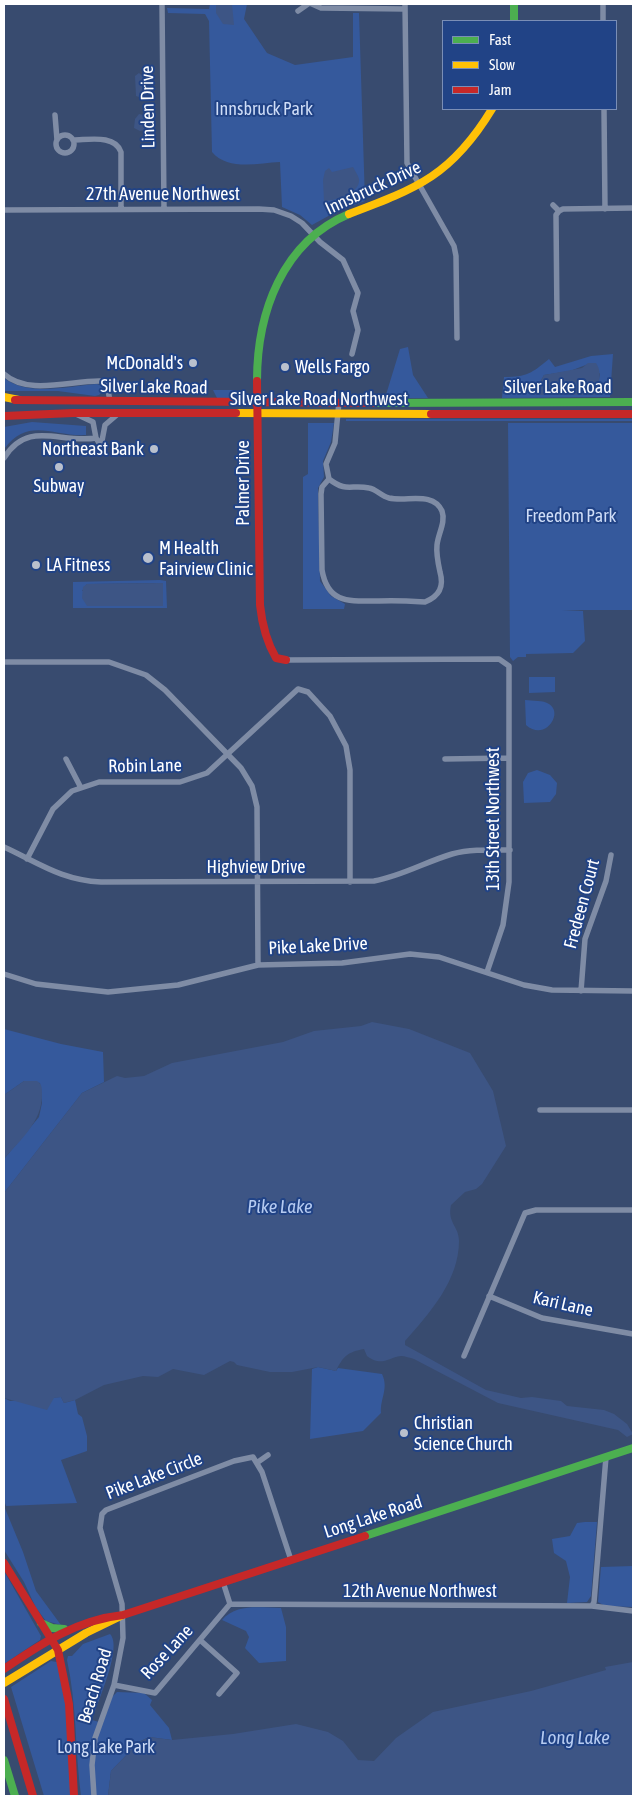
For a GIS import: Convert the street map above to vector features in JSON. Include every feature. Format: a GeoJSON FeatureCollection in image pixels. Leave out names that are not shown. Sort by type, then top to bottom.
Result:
{"type":"FeatureCollection","features":[{"type":"Feature","properties":{"kind":"main road"},"geometry":{"type":"LineString","coordinates":[[514,4],[514,20]]}},
{"type":"Feature","properties":{"kind":"main road","name":"Innsbruck Drive"},"geometry":{"type":"LineString","coordinates":[[257,414],[257,353],[264,315],[285,269],[300,249],[314,235],[338,219],[394,198],[419,186],[459,154],[476,134],[491,110]]}},
{"type":"Feature","properties":{"kind":"main road"},"geometry":{"type":"LineString","coordinates":[[4,397],[19,400]]}},
{"type":"Feature","properties":{"kind":"main road","name":"Silver Lake Road"},"geometry":{"type":"LineString","coordinates":[[4,401],[258,403],[633,402]]}},
{"type":"Feature","properties":{"kind":"main road","name":"Silver Lake Road Northwest"},"geometry":{"type":"LineString","coordinates":[[4,416],[73,413],[338,415],[633,414]]}},
{"type":"Feature","properties":{"kind":"main road","name":"Palmer Drive"},"geometry":{"type":"LineString","coordinates":[[257,414],[260,610],[270,648],[276,658],[286,660]]}},
{"type":"Feature","properties":{"kind":"main road","name":"Long Lake Road"},"geometry":{"type":"LineString","coordinates":[[4,1683],[23,1670],[122,1615],[633,1448]]}},
{"type":"Feature","properties":{"kind":"main road"},"geometry":{"type":"LineString","coordinates":[[4,1563],[58,1650],[66,1680],[74,1796]]}},
{"type":"Feature","properties":{"kind":"main road","name":"Long Lake Road"},"geometry":{"type":"LineString","coordinates":[[4,1669],[64,1629],[104,1617],[122,1615]]}},
{"type":"Feature","properties":{"kind":"main road"},"geometry":{"type":"LineString","coordinates":[[40,1622],[52,1628],[64,1629]]}},
{"type":"Feature","properties":{"kind":"main road"},"geometry":{"type":"LineString","coordinates":[[4,1699],[33,1796]]}},
{"type":"Feature","properties":{"kind":"main road"},"geometry":{"type":"LineString","coordinates":[[4,1760],[15,1796]]}},
{"type":"Feature","properties":{"kind":"street","name":"Linden Drive"},"geometry":{"type":"LineString","coordinates":[[162,4],[164,209]]}},
{"type":"Feature","properties":{"kind":"street"},"geometry":{"type":"LineString","coordinates":[[298,11],[308,4]]}},
{"type":"Feature","properties":{"kind":"street"},"geometry":{"type":"LineString","coordinates":[[312,4],[321,8],[405,6],[407,163],[454,246],[456,256],[457,338]]}},
{"type":"Feature","properties":{"kind":"street"},"geometry":{"type":"LineString","coordinates":[[603,4],[603,20]]}},
{"type":"Feature","properties":{"kind":"street"},"geometry":{"type":"LineString","coordinates":[[604,110],[605,209]]}},
{"type":"Feature","properties":{"kind":"street"},"geometry":{"type":"LineString","coordinates":[[55,115],[57,149],[65,153],[73,149],[73,140]]}},
{"type":"Feature","properties":{"kind":"street"},"geometry":{"type":"LineString","coordinates":[[57,140],[61,136],[66,135],[73,140],[109,140],[118,145],[121,152],[122,209]]}},
{"type":"Feature","properties":{"kind":"street"},"geometry":{"type":"LineString","coordinates":[[553,205],[558,211]]}},
{"type":"Feature","properties":{"kind":"street"},"geometry":{"type":"LineString","coordinates":[[558,211],[563,209],[633,208]]}},
{"type":"Feature","properties":{"kind":"street","name":"27th Avenue Northwest"},"geometry":{"type":"LineString","coordinates":[[4,210],[274,210],[291,216],[343,260],[358,293],[353,311],[358,330],[352,354]]}},
{"type":"Feature","properties":{"kind":"street"},"geometry":{"type":"LineString","coordinates":[[557,319],[556,216],[558,211]]}},
{"type":"Feature","properties":{"kind":"street"},"geometry":{"type":"LineString","coordinates":[[4,374],[12,379],[30,384],[101,381],[107,385],[110,401]]}},
{"type":"Feature","properties":{"kind":"street"},"geometry":{"type":"LineString","coordinates":[[329,479],[322,488],[321,494],[322,570],[324,580],[331,592],[350,602],[425,602],[436,596],[442,586],[437,556],[438,539],[443,523],[443,514],[439,507],[434,502],[426,499],[388,498],[366,487],[343,488],[329,479],[326,464],[335,443],[339,402]]}},
{"type":"Feature","properties":{"kind":"street"},"geometry":{"type":"LineString","coordinates":[[73,413],[92,422],[96,438],[101,446],[105,425],[119,413]]}},
{"type":"Feature","properties":{"kind":"street"},"geometry":{"type":"LineString","coordinates":[[4,458],[16,443],[32,435],[41,434],[72,440],[96,438]]}},
{"type":"Feature","properties":{"kind":"street","name":"13th Street Northwest"},"geometry":{"type":"LineString","coordinates":[[286,660],[499,659],[507,663],[509,669],[510,850],[508,901],[503,925],[487,972]]}},
{"type":"Feature","properties":{"kind":"street"},"geometry":{"type":"LineString","coordinates":[[4,662],[97,661],[121,664],[135,669],[165,690],[228,755],[247,778],[258,807],[258,965]]}},
{"type":"Feature","properties":{"kind":"street","name":"Robin Lane"},"geometry":{"type":"LineString","coordinates":[[27,859],[57,804],[80,786],[99,782],[189,780],[208,773],[298,689],[308,692],[330,716],[346,746],[350,770],[350,882]]}},
{"type":"Feature","properties":{"kind":"street"},"geometry":{"type":"LineString","coordinates":[[445,759],[509,758]]}},
{"type":"Feature","properties":{"kind":"street"},"geometry":{"type":"LineString","coordinates":[[66,760],[80,786]]}},
{"type":"Feature","properties":{"kind":"street","name":"Highview Drive"},"geometry":{"type":"LineString","coordinates":[[4,847],[56,873],[86,881],[350,882],[388,879],[454,854],[484,850],[510,850]]}},
{"type":"Feature","properties":{"kind":"street","name":"Fredeen Court"},"geometry":{"type":"LineString","coordinates":[[581,991],[585,939],[604,889],[611,855]]}},
{"type":"Feature","properties":{"kind":"street","name":"Pike Lake Drive"},"geometry":{"type":"LineString","coordinates":[[4,974],[36,984],[108,992],[178,985],[258,965],[342,963],[410,954],[439,957],[538,988],[581,991],[633,991]]}},
{"type":"Feature","properties":{"kind":"street"},"geometry":{"type":"LineString","coordinates":[[540,1110],[633,1110]]}},
{"type":"Feature","properties":{"kind":"street"},"geometry":{"type":"LineString","coordinates":[[464,1356],[525,1213],[536,1210],[633,1210]]}},
{"type":"Feature","properties":{"kind":"street","name":"Kari Lane"},"geometry":{"type":"LineString","coordinates":[[489,1296],[542,1318],[633,1334]]}},
{"type":"Feature","properties":{"kind":"street"},"geometry":{"type":"LineString","coordinates":[[268,1454],[258,1462],[291,1560]]}},
{"type":"Feature","properties":{"kind":"street","name":"Pike Lake Circle"},"geometry":{"type":"LineString","coordinates":[[122,1615],[122,1604],[100,1528],[102,1514],[106,1510],[245,1457],[253,1457],[258,1462]]}},
{"type":"Feature","properties":{"kind":"street"},"geometry":{"type":"LineString","coordinates":[[592,1606],[594,1602],[606,1457]]}},
{"type":"Feature","properties":{"kind":"street"},"geometry":{"type":"LineString","coordinates":[[223,1582],[230,1604]]}},
{"type":"Feature","properties":{"kind":"street","name":"12th Avenue Northwest"},"geometry":{"type":"LineString","coordinates":[[230,1604],[592,1606],[633,1611]]}},
{"type":"Feature","properties":{"kind":"street","name":"Rose Lane"},"geometry":{"type":"LineString","coordinates":[[114,1686],[154,1693],[230,1604]]}},
{"type":"Feature","properties":{"kind":"street","name":"Beach Road"},"geometry":{"type":"LineString","coordinates":[[94,1796],[92,1764],[95,1738],[114,1686],[122,1652],[122,1615]]}},
{"type":"Feature","properties":{"kind":"street"},"geometry":{"type":"LineString","coordinates":[[200,1640],[237,1673],[219,1694]]}},
{"type":"Feature","properties":{"kind":"green space","name":"Innsbruck Park"},"geometry":{"type":"Polygon","coordinates":[[[210,4],[247,4],[244,19],[267,53],[295,65],[353,57],[353,13],[359,13],[365,201],[332,214],[312,225],[300,215],[282,207],[280,162],[235,164],[226,162],[212,152],[209,21],[205,14],[168,13],[167,8],[209,9],[210,4]]]}},
{"type":"Feature","properties":{"kind":"green space"},"geometry":{"type":"Polygon","coordinates":[[[408,347],[413,375],[428,398],[385,398],[400,349],[408,347]]]}},
{"type":"Feature","properties":{"kind":"green space"},"geometry":{"type":"Polygon","coordinates":[[[613,354],[610,397],[502,398],[504,377],[529,373],[549,359],[555,367],[591,356],[613,354]],[[591,363],[570,371],[544,375],[536,390],[596,394],[600,374],[591,363]]]}},
{"type":"Feature","properties":{"kind":"green space"},"geometry":{"type":"Polygon","coordinates":[[[4,378],[14,384],[37,389],[97,384],[102,386],[103,391],[95,396],[58,391],[4,391],[4,378]]]}},
{"type":"Feature","properties":{"kind":"green space"},"geometry":{"type":"Polygon","coordinates":[[[213,390],[234,390],[238,396],[244,398],[217,398],[213,390]]]}},
{"type":"Feature","properties":{"kind":"green space"},"geometry":{"type":"Polygon","coordinates":[[[346,419],[633,419],[633,421],[346,421],[346,419]]]}},
{"type":"Feature","properties":{"kind":"green space"},"geometry":{"type":"Polygon","coordinates":[[[32,422],[86,426],[86,435],[42,430],[32,431],[23,433],[13,439],[4,449],[4,427],[32,422]]]}},
{"type":"Feature","properties":{"kind":"green space"},"geometry":{"type":"Polygon","coordinates":[[[308,423],[334,423],[331,442],[323,461],[324,477],[318,488],[320,581],[331,596],[345,604],[344,609],[303,609],[303,477],[308,474],[308,423]]]}},
{"type":"Feature","properties":{"kind":"green space","name":"Freedom Park"},"geometry":{"type":"Polygon","coordinates":[[[508,423],[633,423],[633,610],[562,610],[583,611],[585,641],[573,653],[526,654],[526,657],[518,657],[513,661],[510,657],[508,423]]]}},
{"type":"Feature","properties":{"kind":"green space"},"geometry":{"type":"Polygon","coordinates":[[[166,581],[167,608],[73,608],[73,582],[166,581]],[[163,583],[87,584],[82,591],[163,583]]]}},
{"type":"Feature","properties":{"kind":"green space"},"geometry":{"type":"Polygon","coordinates":[[[529,677],[555,677],[555,692],[529,693],[529,677]]]}},
{"type":"Feature","properties":{"kind":"green space"},"geometry":{"type":"Polygon","coordinates":[[[525,700],[541,701],[553,708],[553,719],[546,728],[540,730],[533,729],[526,725],[525,700]]]}},
{"type":"Feature","properties":{"kind":"green space"},"geometry":{"type":"Polygon","coordinates":[[[537,770],[550,775],[557,783],[556,794],[550,802],[524,803],[523,782],[528,773],[537,770]]]}},
{"type":"Feature","properties":{"kind":"green space"},"geometry":{"type":"Polygon","coordinates":[[[4,1029],[61,1044],[103,1052],[104,1082],[82,1093],[4,1193],[4,1159],[39,1117],[42,1103],[40,1083],[24,1081],[4,1095],[4,1029]]]}},
{"type":"Feature","properties":{"kind":"green space"},"geometry":{"type":"Polygon","coordinates":[[[318,1367],[336,1371],[338,1368],[382,1374],[385,1384],[381,1413],[363,1431],[310,1439],[312,1369],[318,1367]]]}},
{"type":"Feature","properties":{"kind":"green space"},"geometry":{"type":"Polygon","coordinates":[[[61,1397],[64,1403],[75,1400],[78,1414],[82,1417],[87,1436],[87,1451],[61,1460],[77,1503],[6,1506],[4,1500],[4,1398],[10,1401],[61,1397]]]}},
{"type":"Feature","properties":{"kind":"green space"},"geometry":{"type":"Polygon","coordinates":[[[4,1506],[23,1552],[36,1591],[61,1625],[46,1621],[36,1608],[24,1582],[4,1550],[4,1506]]]}},
{"type":"Feature","properties":{"kind":"green space"},"geometry":{"type":"Polygon","coordinates":[[[597,1522],[591,1596],[587,1602],[567,1603],[570,1577],[566,1561],[554,1553],[552,1539],[570,1536],[577,1523],[597,1522]]]}},
{"type":"Feature","properties":{"kind":"green space"},"geometry":{"type":"Polygon","coordinates":[[[633,1566],[633,1607],[605,1606],[598,1602],[601,1567],[633,1566]]]}},
{"type":"Feature","properties":{"kind":"green space"},"geometry":{"type":"Polygon","coordinates":[[[4,1571],[41,1636],[40,1640],[4,1664],[4,1571]]]}},
{"type":"Feature","properties":{"kind":"green space"},"geometry":{"type":"Polygon","coordinates":[[[257,1607],[281,1608],[286,1627],[286,1661],[259,1663],[245,1648],[249,1637],[246,1631],[222,1620],[235,1611],[242,1609],[257,1607]]]}},
{"type":"Feature","properties":{"kind":"green space","name":"Long Lake Park"},"geometry":{"type":"Polygon","coordinates":[[[110,1634],[113,1641],[111,1662],[108,1676],[92,1720],[103,1723],[112,1697],[117,1692],[144,1693],[152,1700],[150,1705],[169,1728],[172,1740],[149,1737],[139,1742],[111,1771],[108,1796],[81,1796],[73,1694],[67,1660],[68,1656],[72,1656],[83,1644],[110,1634]]]}},
{"type":"Feature","properties":{"kind":"green space"},"geometry":{"type":"Polygon","coordinates":[[[51,1661],[57,1662],[65,1693],[72,1796],[44,1796],[11,1687],[51,1661]]]}},
{"type":"Feature","properties":{"kind":"water"},"geometry":{"type":"Polygon","coordinates":[[[216,4],[232,4],[234,25],[223,24],[216,13],[216,4]]]}},
{"type":"Feature","properties":{"kind":"water"},"geometry":{"type":"Polygon","coordinates":[[[139,73],[144,78],[145,85],[145,92],[142,98],[136,96],[135,76],[139,73]]]}},
{"type":"Feature","properties":{"kind":"water"},"geometry":{"type":"Polygon","coordinates":[[[147,113],[150,118],[149,129],[140,131],[134,128],[135,119],[139,114],[147,113]]]}},
{"type":"Feature","properties":{"kind":"water"},"geometry":{"type":"Polygon","coordinates":[[[353,167],[359,179],[359,184],[356,188],[340,198],[324,201],[323,180],[325,171],[329,168],[332,172],[353,167]]]}},
{"type":"Feature","properties":{"kind":"water"},"geometry":{"type":"Polygon","coordinates":[[[588,363],[596,363],[599,371],[596,395],[533,395],[544,375],[582,368],[588,363]]]}},
{"type":"Feature","properties":{"kind":"water"},"geometry":{"type":"Polygon","coordinates":[[[163,583],[163,606],[87,606],[82,598],[83,587],[87,584],[163,583]]]}},
{"type":"Feature","properties":{"kind":"water","name":"Pike Lake"},"geometry":{"type":"Polygon","coordinates":[[[372,1022],[409,1029],[470,1053],[493,1091],[506,1146],[482,1184],[476,1189],[465,1192],[451,1205],[451,1216],[459,1241],[454,1269],[441,1295],[405,1341],[405,1345],[486,1390],[521,1398],[532,1397],[561,1401],[567,1406],[604,1410],[614,1414],[627,1424],[633,1434],[627,1437],[618,1430],[498,1403],[414,1359],[401,1356],[377,1361],[367,1356],[364,1349],[347,1355],[336,1371],[318,1367],[292,1372],[270,1372],[237,1365],[230,1361],[204,1375],[173,1369],[158,1377],[143,1376],[104,1385],[75,1400],[64,1403],[61,1397],[54,1398],[47,1410],[4,1398],[4,1193],[82,1093],[117,1076],[125,1078],[144,1076],[172,1063],[283,1042],[314,1031],[361,1026],[372,1022]]]}},
{"type":"Feature","properties":{"kind":"water"},"geometry":{"type":"Polygon","coordinates":[[[24,1081],[37,1081],[40,1083],[42,1090],[41,1104],[29,1130],[4,1159],[4,1095],[24,1081]]]}},
{"type":"Feature","properties":{"kind":"water","name":"Long Lake"},"geometry":{"type":"Polygon","coordinates":[[[633,1662],[633,1796],[108,1796],[111,1771],[139,1742],[149,1737],[172,1740],[233,1734],[296,1724],[328,1732],[343,1741],[358,1760],[374,1761],[396,1738],[433,1712],[531,1691],[606,1670],[605,1667],[633,1662]]]}},
{"type":"Feature","properties":{"kind":"traffic: fast"},"geometry":{"type":"LineString","coordinates":[[514,4],[514,20]]}},
{"type":"Feature","properties":{"kind":"traffic: fast"},"geometry":{"type":"LineString","coordinates":[[257,381],[258,355],[262,330],[268,306],[278,282],[290,261],[306,242],[326,226],[349,214]]}},
{"type":"Feature","properties":{"kind":"traffic: fast"},"geometry":{"type":"LineString","coordinates":[[373,403],[633,402]]}},
{"type":"Feature","properties":{"kind":"traffic: fast"},"geometry":{"type":"LineString","coordinates":[[365,1536],[633,1448]]}},
{"type":"Feature","properties":{"kind":"traffic: fast"},"geometry":{"type":"LineString","coordinates":[[41,1623],[52,1628],[64,1629]]}},
{"type":"Feature","properties":{"kind":"traffic: fast"},"geometry":{"type":"LineString","coordinates":[[4,1760],[15,1796]]}},
{"type":"Feature","properties":{"kind":"traffic: slow"},"geometry":{"type":"LineString","coordinates":[[349,214],[395,196],[431,177],[462,150],[491,110]]}},
{"type":"Feature","properties":{"kind":"traffic: slow"},"geometry":{"type":"LineString","coordinates":[[4,397],[19,400]]}},
{"type":"Feature","properties":{"kind":"traffic: slow"},"geometry":{"type":"LineString","coordinates":[[236,413],[431,414]]}},
{"type":"Feature","properties":{"kind":"traffic: slow"},"geometry":{"type":"LineString","coordinates":[[4,1683],[86,1633],[123,1615]]}},
{"type":"Feature","properties":{"kind":"traffic: jam"},"geometry":{"type":"LineString","coordinates":[[257,381],[260,605],[265,632],[273,652],[276,658],[286,660]]}},
{"type":"Feature","properties":{"kind":"traffic: jam"},"geometry":{"type":"LineString","coordinates":[[15,400],[373,403]]}},
{"type":"Feature","properties":{"kind":"traffic: jam"},"geometry":{"type":"LineString","coordinates":[[4,416],[73,413],[236,413]]}},
{"type":"Feature","properties":{"kind":"traffic: jam"},"geometry":{"type":"LineString","coordinates":[[431,414],[633,414]]}},
{"type":"Feature","properties":{"kind":"traffic: jam"},"geometry":{"type":"LineString","coordinates":[[4,1669],[32,1650],[75,1627],[123,1615],[365,1536]]}},
{"type":"Feature","properties":{"kind":"traffic: jam"},"geometry":{"type":"LineString","coordinates":[[4,1563],[58,1650],[69,1704],[74,1796]]}},
{"type":"Feature","properties":{"kind":"traffic: jam"},"geometry":{"type":"LineString","coordinates":[[4,1699],[33,1796]]}},
{"type":"Feature","properties":{"kind":"place","name":"McDonald's"},"geometry":{"type":"Point","coordinates":[193,363]}},
{"type":"Feature","properties":{"kind":"place","name":"Wells Fargo"},"geometry":{"type":"Point","coordinates":[285,367]}},
{"type":"Feature","properties":{"kind":"place","name":"Northeast Bank"},"geometry":{"type":"Point","coordinates":[154,449]}},
{"type":"Feature","properties":{"kind":"place","name":"Subway"},"geometry":{"type":"Point","coordinates":[59,467]}},
{"type":"Feature","properties":{"kind":"place","name":"M Health Fairview Clinic"},"geometry":{"type":"Point","coordinates":[148,558]}},
{"type":"Feature","properties":{"kind":"place","name":"LA Fitness"},"geometry":{"type":"Point","coordinates":[36,565]}},
{"type":"Feature","properties":{"kind":"place","name":"Christian Science Church"},"geometry":{"type":"Point","coordinates":[404,1433]}}]}
